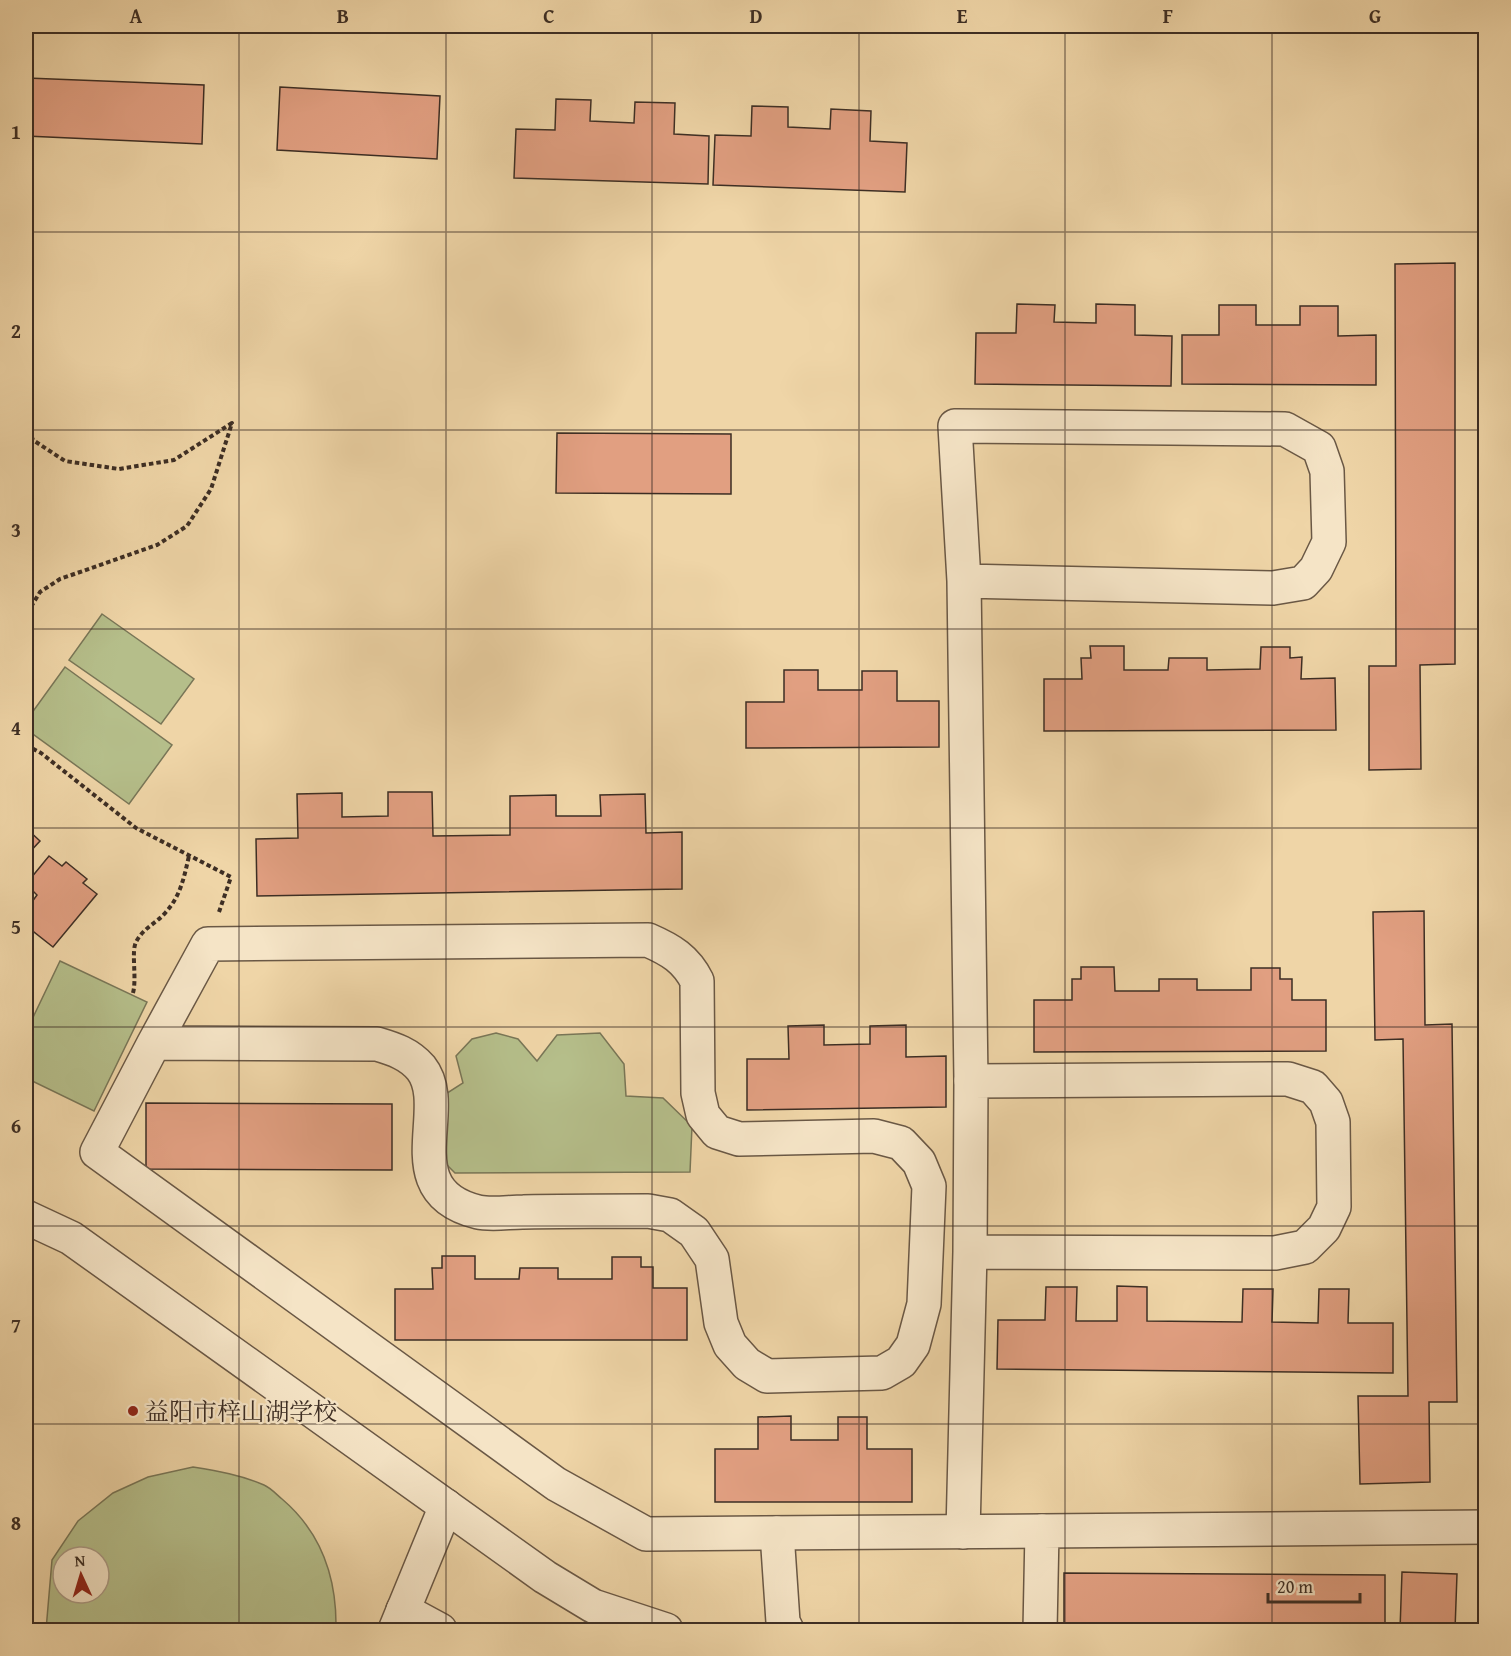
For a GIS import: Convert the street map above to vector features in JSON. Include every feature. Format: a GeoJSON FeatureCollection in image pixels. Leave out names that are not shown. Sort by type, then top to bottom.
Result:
{"type":"FeatureCollection","features":[{"type":"Feature","properties":{"kind":"street"},"geometry":{"type":"LineString","coordinates":[[963,1532],[970,1252],[971,1081],[964,581],[955,426],[1285,429],[1318,448],[1327,471],[1329,542],[1316,569],[1303,583],[1273,588],[964,581]]}},
{"type":"Feature","properties":{"kind":"street"},"geometry":{"type":"LineString","coordinates":[[154,1043],[377,1044],[400,1051],[421,1069],[429,1087],[429,1163],[436,1184],[452,1201],[478,1212],[648,1211],[670,1215],[694,1232],[712,1259],[721,1323],[730,1345],[747,1365],[767,1376],[882,1373],[901,1362],[913,1345],[924,1304],[929,1186],[919,1162],[901,1143],[874,1136],[739,1139],[717,1132],[703,1115],[698,1094],[697,981],[690,965],[670,949],[648,940],[208,944],[154,1043],[97,1152],[556,1484],[646,1534],[1485,1527]]}},
{"type":"Feature","properties":{"kind":"street"},"geometry":{"type":"LineString","coordinates":[[970,1252],[1275,1253],[1305,1247],[1324,1228],[1334,1207],[1333,1122],[1326,1102],[1313,1087],[1288,1079],[971,1081]]}},
{"type":"Feature","properties":{"kind":"street"},"geometry":{"type":"LineString","coordinates":[[26,1217],[71,1238],[545,1577],[593,1606],[666,1630]]}},
{"type":"Feature","properties":{"kind":"street"},"geometry":{"type":"LineString","coordinates":[[440,1630],[399,1620],[446,1506]]}},
{"type":"Feature","properties":{"kind":"street"},"geometry":{"type":"LineString","coordinates":[[1040,1630],[1042,1532]]}},
{"type":"Feature","properties":{"kind":"street"},"geometry":{"type":"LineString","coordinates":[[777,1533],[783,1622],[787,1630]]}},
{"type":"Feature","properties":{"kind":"path"},"geometry":{"type":"LineString","coordinates":[[26,422],[33,440],[65,461],[118,469],[174,460],[232,423],[212,489],[187,526],[157,545],[60,579],[40,591],[26,615]]}},
{"type":"Feature","properties":{"kind":"path"},"geometry":{"type":"LineString","coordinates":[[26,745],[41,753],[136,828],[231,877],[208,944]]}},
{"type":"Feature","properties":{"kind":"path"},"geometry":{"type":"LineString","coordinates":[[133,993],[136,981],[134,945],[145,927],[165,914],[181,891],[189,856]]}},
{"type":"Feature","properties":{"kind":"green space"},"geometry":{"type":"Polygon","coordinates":[[[102,614],[194,679],[161,724],[69,660],[102,614]]]}},
{"type":"Feature","properties":{"kind":"green space"},"geometry":{"type":"Polygon","coordinates":[[[65,667],[172,745],[129,804],[26,729],[26,721],[65,667]]]}},
{"type":"Feature","properties":{"kind":"green space"},"geometry":{"type":"Polygon","coordinates":[[[60,961],[147,1002],[94,1111],[26,1078],[26,1032],[60,961]]]}},
{"type":"Feature","properties":{"kind":"green space"},"geometry":{"type":"Polygon","coordinates":[[[496,1033],[518,1039],[537,1061],[557,1035],[600,1033],[624,1064],[626,1096],[663,1098],[692,1126],[690,1172],[455,1173],[440,1158],[441,1097],[463,1083],[456,1056],[472,1039],[496,1033]]]}},
{"type":"Feature","properties":{"kind":"green space"},"geometry":{"type":"Polygon","coordinates":[[[193,1467],[238,1476],[264,1485],[296,1512],[317,1542],[334,1593],[336,1630],[46,1630],[51,1572],[51,1605],[111,1605],[111,1545],[62,1545],[78,1521],[113,1493],[148,1477],[193,1467]]]}},
{"type":"Feature","properties":{"kind":"building"},"geometry":{"type":"Polygon","coordinates":[[[27,78],[204,85],[202,144],[26,136],[27,78]]]}},
{"type":"Feature","properties":{"kind":"building"},"geometry":{"type":"Polygon","coordinates":[[[280,87],[440,96],[437,159],[277,150],[280,87]]]}},
{"type":"Feature","properties":{"kind":"building"},"geometry":{"type":"Polygon","coordinates":[[[556,99],[591,100],[590,121],[634,123],[635,102],[675,103],[674,134],[709,136],[708,184],[514,178],[516,129],[555,130],[556,99]]]}},
{"type":"Feature","properties":{"kind":"building"},"geometry":{"type":"Polygon","coordinates":[[[752,106],[788,107],[788,127],[830,129],[831,109],[871,111],[870,141],[907,143],[905,192],[713,185],[715,135],[751,136],[752,106]]]}},
{"type":"Feature","properties":{"kind":"building"},"geometry":{"type":"Polygon","coordinates":[[[1455,263],[1455,664],[1420,665],[1421,769],[1369,770],[1369,666],[1396,666],[1395,264],[1455,263]]]}},
{"type":"Feature","properties":{"kind":"building"},"geometry":{"type":"Polygon","coordinates":[[[1017,304],[1055,305],[1054,322],[1096,323],[1096,304],[1135,305],[1135,335],[1172,336],[1171,386],[975,384],[976,333],[1016,333],[1017,304]]]}},
{"type":"Feature","properties":{"kind":"building"},"geometry":{"type":"Polygon","coordinates":[[[1219,305],[1256,305],[1256,325],[1300,325],[1300,306],[1338,306],[1338,336],[1376,335],[1376,385],[1182,384],[1182,335],[1219,335],[1219,305]]]}},
{"type":"Feature","properties":{"kind":"building"},"geometry":{"type":"Polygon","coordinates":[[[557,433],[731,434],[731,494],[556,493],[557,433]]]}},
{"type":"Feature","properties":{"kind":"building"},"geometry":{"type":"Polygon","coordinates":[[[1090,646],[1124,646],[1124,670],[1168,670],[1169,658],[1207,658],[1207,670],[1260,669],[1261,647],[1290,647],[1290,658],[1302,657],[1301,679],[1335,678],[1336,730],[1044,731],[1044,679],[1082,679],[1081,658],[1091,658],[1090,646]]]}},
{"type":"Feature","properties":{"kind":"building"},"geometry":{"type":"Polygon","coordinates":[[[784,670],[818,670],[818,690],[862,690],[862,671],[897,671],[897,701],[939,701],[939,747],[746,748],[746,702],[784,702],[784,670]]]}},
{"type":"Feature","properties":{"kind":"building"},"geometry":{"type":"Polygon","coordinates":[[[388,792],[432,792],[433,836],[510,835],[510,796],[556,795],[556,816],[601,816],[600,795],[645,794],[646,833],[682,832],[682,889],[257,896],[256,839],[298,838],[297,794],[342,793],[342,817],[388,816],[388,792]]]}},
{"type":"Feature","properties":{"kind":"building"},"geometry":{"type":"Polygon","coordinates":[[[26,828],[40,841],[26,856],[26,828]]]}},
{"type":"Feature","properties":{"kind":"building"},"geometry":{"type":"Polygon","coordinates":[[[49,856],[62,866],[66,862],[87,879],[83,883],[97,894],[53,947],[30,929],[26,936],[26,910],[37,895],[26,884],[49,856]]]}},
{"type":"Feature","properties":{"kind":"building"},"geometry":{"type":"Polygon","coordinates":[[[1424,911],[1425,1025],[1452,1024],[1457,1402],[1429,1402],[1430,1482],[1360,1484],[1358,1396],[1408,1396],[1403,1039],[1375,1040],[1373,912],[1424,911]]]}},
{"type":"Feature","properties":{"kind":"building"},"geometry":{"type":"Polygon","coordinates":[[[1081,967],[1114,967],[1115,991],[1159,991],[1159,979],[1197,979],[1197,990],[1251,990],[1251,968],[1280,968],[1280,979],[1292,979],[1292,1000],[1326,1000],[1326,1051],[1034,1052],[1034,1000],[1072,1000],[1072,979],[1081,979],[1081,967]]]}},
{"type":"Feature","properties":{"kind":"building"},"geometry":{"type":"Polygon","coordinates":[[[824,1025],[824,1045],[870,1044],[870,1026],[906,1025],[906,1057],[946,1056],[946,1107],[747,1110],[747,1059],[789,1059],[788,1026],[824,1025]]]}},
{"type":"Feature","properties":{"kind":"building"},"geometry":{"type":"Polygon","coordinates":[[[146,1103],[392,1104],[392,1170],[146,1169],[146,1103]]]}},
{"type":"Feature","properties":{"kind":"building"},"geometry":{"type":"Polygon","coordinates":[[[442,1256],[475,1256],[475,1279],[519,1279],[520,1268],[558,1268],[558,1279],[612,1279],[612,1257],[641,1257],[641,1267],[653,1267],[653,1288],[687,1288],[687,1340],[395,1340],[395,1289],[433,1289],[432,1268],[442,1268],[442,1256]]]}},
{"type":"Feature","properties":{"kind":"building"},"geometry":{"type":"Polygon","coordinates":[[[1117,1286],[1147,1287],[1147,1321],[1242,1322],[1243,1289],[1273,1289],[1272,1322],[1318,1323],[1319,1289],[1349,1289],[1348,1323],[1393,1323],[1393,1373],[997,1369],[998,1320],[1045,1320],[1046,1287],[1077,1287],[1076,1321],[1117,1321],[1117,1286]]]}},
{"type":"Feature","properties":{"kind":"building"},"geometry":{"type":"Polygon","coordinates":[[[791,1416],[791,1440],[838,1440],[838,1417],[867,1417],[867,1449],[912,1449],[912,1502],[715,1502],[715,1449],[758,1449],[758,1417],[791,1416]]]}},
{"type":"Feature","properties":{"kind":"building"},"geometry":{"type":"Polygon","coordinates":[[[1402,1572],[1457,1574],[1455,1630],[1400,1630],[1402,1572]]]}},
{"type":"Feature","properties":{"kind":"building"},"geometry":{"type":"Polygon","coordinates":[[[1064,1573],[1385,1575],[1385,1630],[1064,1629],[1064,1573]]]}},
{"type":"Feature","properties":{"kind":"place","name":"益阳市梓山湖学校"},"geometry":{"type":"Point","coordinates":[133,1411]}}]}
